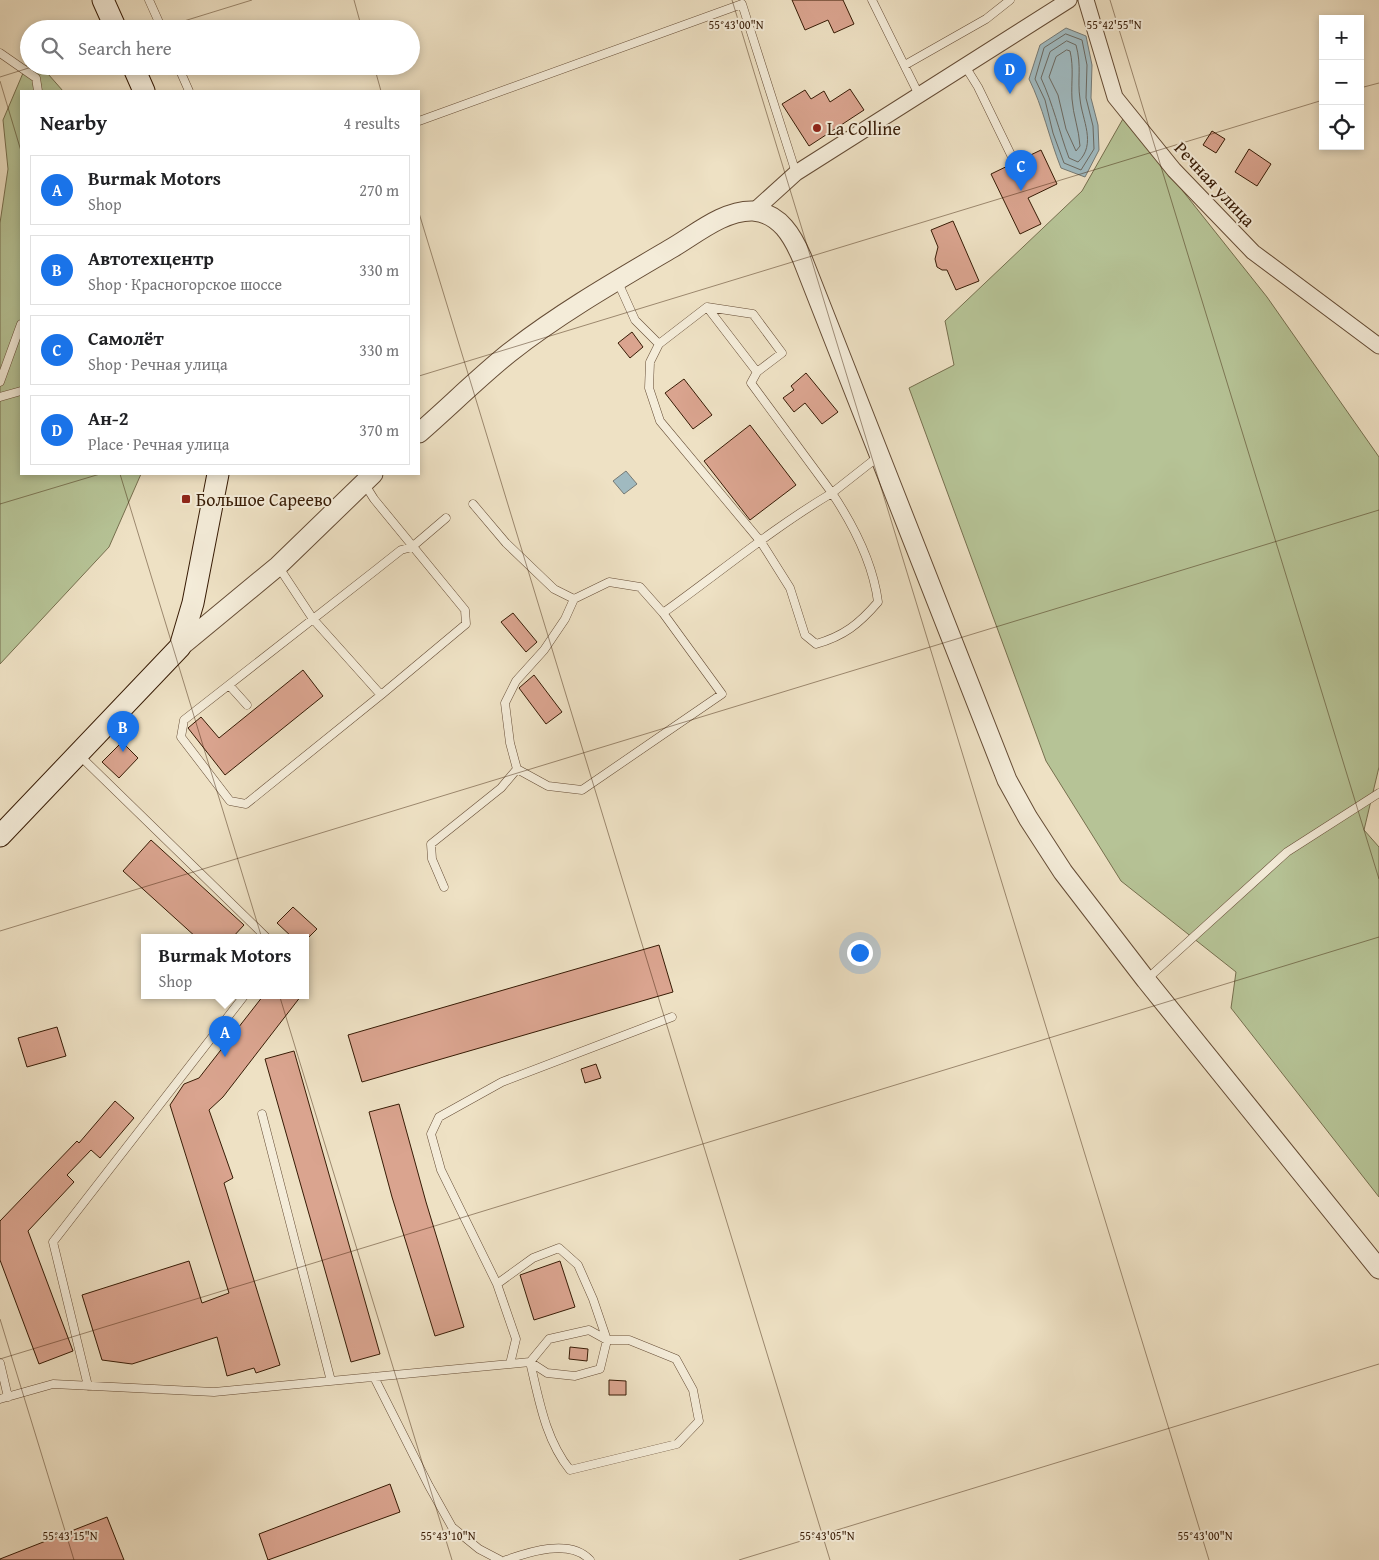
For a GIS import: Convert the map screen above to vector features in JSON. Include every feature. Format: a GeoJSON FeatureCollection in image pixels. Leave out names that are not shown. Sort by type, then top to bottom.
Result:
{"type":"FeatureCollection","features":[{"type":"Feature","properties":{"kind":"main road"},"geometry":{"type":"LineString","coordinates":[[103,0],[112,20]]}},
{"type":"Feature","properties":{"kind":"main road"},"geometry":{"type":"LineString","coordinates":[[137,75],[144,90]]}},
{"type":"Feature","properties":{"kind":"main road"},"geometry":{"type":"LineString","coordinates":[[0,836],[180,647],[193,603],[218,475]]}},
{"type":"Feature","properties":{"kind":"street"},"geometry":{"type":"LineString","coordinates":[[754,211],[796,173],[1069,0]]}},
{"type":"Feature","properties":{"kind":"street","name":"Речная улица"},"geometry":{"type":"LineString","coordinates":[[1086,0],[1115,96],[1174,170],[1253,252],[1379,346]]}},
{"type":"Feature","properties":{"kind":"street"},"geometry":{"type":"LineString","coordinates":[[420,432],[510,353],[574,307],[617,280],[728,215],[754,211],[774,218],[791,233],[881,455],[1007,780],[1028,818],[1064,872],[1146,980],[1379,1269]]}},
{"type":"Feature","properties":{"kind":"street"},"geometry":{"type":"LineString","coordinates":[[180,647],[278,566],[368,478]]}},
{"type":"Feature","properties":{"kind":"lane"},"geometry":{"type":"LineString","coordinates":[[150,0],[158,20]]}},
{"type":"Feature","properties":{"kind":"lane"},"geometry":{"type":"LineString","coordinates":[[872,0],[919,95]]}},
{"type":"Feature","properties":{"kind":"lane"},"geometry":{"type":"LineString","coordinates":[[905,65],[986,18],[1010,0]]}},
{"type":"Feature","properties":{"kind":"lane"},"geometry":{"type":"LineString","coordinates":[[420,122],[741,2],[796,173]]}},
{"type":"Feature","properties":{"kind":"lane"},"geometry":{"type":"LineString","coordinates":[[0,53],[20,67]]}},
{"type":"Feature","properties":{"kind":"lane"},"geometry":{"type":"LineString","coordinates":[[965,66],[978,87],[1012,157]]}},
{"type":"Feature","properties":{"kind":"lane"},"geometry":{"type":"LineString","coordinates":[[32,75],[36,78],[38,90]]}},
{"type":"Feature","properties":{"kind":"lane"},"geometry":{"type":"LineString","coordinates":[[182,75],[189,90]]}},
{"type":"Feature","properties":{"kind":"lane"},"geometry":{"type":"LineString","coordinates":[[617,280],[635,320],[659,344]]}},
{"type":"Feature","properties":{"kind":"lane"},"geometry":{"type":"LineString","coordinates":[[707,307],[756,372]]}},
{"type":"Feature","properties":{"kind":"lane"},"geometry":{"type":"LineString","coordinates":[[707,307],[753,314],[782,353],[756,372],[751,383],[832,492],[844,512],[872,572],[878,602],[867,615],[839,637],[816,644],[805,635],[790,588],[761,542],[660,421],[649,388],[650,362],[659,344],[707,307]]}},
{"type":"Feature","properties":{"kind":"lane"},"geometry":{"type":"LineString","coordinates":[[0,382],[20,327]]}},
{"type":"Feature","properties":{"kind":"lane"},"geometry":{"type":"LineString","coordinates":[[0,397],[20,391]]}},
{"type":"Feature","properties":{"kind":"lane"},"geometry":{"type":"LineString","coordinates":[[663,613],[881,455]]}},
{"type":"Feature","properties":{"kind":"lane"},"geometry":{"type":"LineString","coordinates":[[368,478],[374,500],[412,547],[465,610],[466,624],[246,804],[230,801],[181,737],[184,720],[401,550],[412,547],[446,518]]}},
{"type":"Feature","properties":{"kind":"lane"},"geometry":{"type":"LineString","coordinates":[[473,504],[506,543],[554,589],[574,599]]}},
{"type":"Feature","properties":{"kind":"lane"},"geometry":{"type":"LineString","coordinates":[[278,566],[313,619],[380,695]]}},
{"type":"Feature","properties":{"kind":"lane"},"geometry":{"type":"LineString","coordinates":[[609,582],[640,588],[663,613],[722,694],[582,790],[548,786],[517,769],[510,743],[505,703],[516,681],[544,650],[565,619],[574,599],[609,582]]}},
{"type":"Feature","properties":{"kind":"lane"},"geometry":{"type":"LineString","coordinates":[[229,685],[247,705]]}},
{"type":"Feature","properties":{"kind":"lane"},"geometry":{"type":"LineString","coordinates":[[77,753],[263,934]]}},
{"type":"Feature","properties":{"kind":"lane"},"geometry":{"type":"LineString","coordinates":[[444,887],[432,859],[431,844],[501,788],[517,769]]}},
{"type":"Feature","properties":{"kind":"lane"},"geometry":{"type":"LineString","coordinates":[[1146,980],[1287,852],[1379,793]]}},
{"type":"Feature","properties":{"kind":"lane"},"geometry":{"type":"LineString","coordinates":[[88,1386],[53,1242],[242,999]]}},
{"type":"Feature","properties":{"kind":"lane"},"geometry":{"type":"LineString","coordinates":[[510,1364],[516,1339],[497,1284],[441,1170],[431,1134],[439,1117],[502,1082],[672,1017]]}},
{"type":"Feature","properties":{"kind":"lane"},"geometry":{"type":"LineString","coordinates":[[262,1114],[331,1381]]}},
{"type":"Feature","properties":{"kind":"lane"},"geometry":{"type":"LineString","coordinates":[[0,1399],[53,1384],[214,1392],[530,1362],[547,1373],[575,1376],[600,1369],[606,1340],[594,1298],[578,1265],[559,1248],[533,1258],[497,1284]]}},
{"type":"Feature","properties":{"kind":"lane"},"geometry":{"type":"LineString","coordinates":[[589,1330],[606,1340],[629,1340],[676,1359],[693,1390],[698,1421],[677,1444],[570,1470],[557,1453],[548,1429],[530,1362],[549,1339],[589,1330]]}},
{"type":"Feature","properties":{"kind":"lane"},"geometry":{"type":"LineString","coordinates":[[0,1363],[8,1397]]}},
{"type":"Feature","properties":{"kind":"lane"},"geometry":{"type":"LineString","coordinates":[[374,1377],[452,1527],[479,1549],[500,1560]]}},
{"type":"Feature","properties":{"kind":"lane"},"geometry":{"type":"LineString","coordinates":[[506,1560],[540,1549],[564,1548],[590,1560]]}},
{"type":"Feature","properties":{"kind":"green space"},"geometry":{"type":"Polygon","coordinates":[[[22,75],[49,75],[62,90],[20,90],[20,475],[141,475],[109,547],[0,664],[0,223],[8,169],[3,120],[22,75]]]}},
{"type":"Feature","properties":{"kind":"green space"},"geometry":{"type":"Polygon","coordinates":[[[1124,117],[1267,297],[1379,457],[1379,767],[1364,830],[1379,847],[1379,1197],[1231,1008],[1236,972],[1121,881],[1046,761],[909,388],[954,365],[945,321],[1082,191],[1124,117]]]}},
{"type":"Feature","properties":{"kind":"water"},"geometry":{"type":"Polygon","coordinates":[[[1066,28],[1086,36],[1092,65],[1091,98],[1098,125],[1099,150],[1085,177],[1061,168],[1029,79],[1040,45],[1066,28]]]}},
{"type":"Feature","properties":{"kind":"water"},"geometry":{"type":"Polygon","coordinates":[[[626,471],[637,484],[624,494],[613,481],[626,471]]]}},
{"type":"Feature","properties":{"kind":"building"},"geometry":{"type":"Polygon","coordinates":[[[792,0],[843,0],[854,24],[834,33],[828,20],[805,30],[792,0]]]}},
{"type":"Feature","properties":{"kind":"building","name":"La Colline"},"geometry":{"type":"Polygon","coordinates":[[[850,89],[864,110],[809,146],[782,104],[805,90],[811,99],[824,91],[830,102],[850,89]]]}},
{"type":"Feature","properties":{"kind":"building"},"geometry":{"type":"Polygon","coordinates":[[[1212,131],[1225,139],[1216,153],[1203,145],[1212,131]]]}},
{"type":"Feature","properties":{"kind":"building"},"geometry":{"type":"Polygon","coordinates":[[[1249,149],[1271,164],[1257,186],[1235,172],[1249,149]]]}},
{"type":"Feature","properties":{"kind":"building"},"geometry":{"type":"Polygon","coordinates":[[[1041,150],[1057,184],[1028,198],[1041,224],[1020,234],[991,174],[1041,150]]]}},
{"type":"Feature","properties":{"kind":"building"},"geometry":{"type":"Polygon","coordinates":[[[953,221],[979,281],[956,290],[947,270],[937,267],[935,259],[938,247],[931,230],[953,221]]]}},
{"type":"Feature","properties":{"kind":"building"},"geometry":{"type":"Polygon","coordinates":[[[632,332],[643,347],[630,358],[618,343],[632,332]]]}},
{"type":"Feature","properties":{"kind":"building"},"geometry":{"type":"Polygon","coordinates":[[[806,373],[838,412],[822,424],[805,403],[794,412],[783,398],[794,390],[791,386],[806,373]]]}},
{"type":"Feature","properties":{"kind":"building"},"geometry":{"type":"Polygon","coordinates":[[[684,379],[712,415],[693,429],[665,393],[684,379]]]}},
{"type":"Feature","properties":{"kind":"building"},"geometry":{"type":"Polygon","coordinates":[[[750,425],[796,485],[750,520],[704,461],[750,425]]]}},
{"type":"Feature","properties":{"kind":"building"},"geometry":{"type":"Polygon","coordinates":[[[513,613],[537,642],[526,652],[501,622],[513,613]]]}},
{"type":"Feature","properties":{"kind":"building"},"geometry":{"type":"Polygon","coordinates":[[[303,670],[323,696],[225,775],[188,728],[201,717],[219,738],[303,670]]]}},
{"type":"Feature","properties":{"kind":"building"},"geometry":{"type":"Polygon","coordinates":[[[534,675],[562,712],[546,724],[519,688],[534,675]]]}},
{"type":"Feature","properties":{"kind":"building"},"geometry":{"type":"Polygon","coordinates":[[[122,742],[138,758],[119,778],[102,762],[122,742]]]}},
{"type":"Feature","properties":{"kind":"building"},"geometry":{"type":"Polygon","coordinates":[[[151,840],[244,925],[236,934],[193,934],[123,871],[151,840]]]}},
{"type":"Feature","properties":{"kind":"building"},"geometry":{"type":"Polygon","coordinates":[[[293,907],[317,929],[309,937],[309,934],[289,934],[277,923],[293,907]]]}},
{"type":"Feature","properties":{"kind":"building"},"geometry":{"type":"Polygon","coordinates":[[[659,945],[673,992],[362,1082],[348,1035],[659,945]]]}},
{"type":"Feature","properties":{"kind":"building"},"geometry":{"type":"Polygon","coordinates":[[[261,999],[299,999],[223,1097],[209,1110],[233,1178],[224,1183],[280,1365],[256,1373],[254,1368],[227,1376],[217,1337],[132,1364],[102,1360],[82,1295],[189,1261],[202,1303],[229,1293],[170,1105],[184,1084],[199,1078],[261,999]]]}},
{"type":"Feature","properties":{"kind":"building"},"geometry":{"type":"Polygon","coordinates":[[[57,1027],[66,1056],[27,1067],[18,1038],[57,1027]]]}},
{"type":"Feature","properties":{"kind":"building"},"geometry":{"type":"Polygon","coordinates":[[[294,1051],[380,1354],[351,1362],[265,1059],[294,1051]]]}},
{"type":"Feature","properties":{"kind":"building"},"geometry":{"type":"Polygon","coordinates":[[[596,1064],[601,1078],[585,1083],[581,1069],[596,1064]]]}},
{"type":"Feature","properties":{"kind":"building"},"geometry":{"type":"Polygon","coordinates":[[[115,1101],[134,1118],[100,1158],[91,1150],[67,1175],[74,1182],[28,1231],[73,1351],[39,1364],[0,1260],[0,1221],[77,1141],[79,1143],[115,1101]]]}},
{"type":"Feature","properties":{"kind":"building"},"geometry":{"type":"Polygon","coordinates":[[[399,1104],[426,1202],[464,1327],[435,1336],[392,1197],[369,1112],[399,1104]]]}},
{"type":"Feature","properties":{"kind":"building"},"geometry":{"type":"Polygon","coordinates":[[[560,1261],[575,1307],[534,1320],[520,1275],[560,1261]]]}},
{"type":"Feature","properties":{"kind":"building"},"geometry":{"type":"Polygon","coordinates":[[[570,1347],[588,1349],[587,1361],[569,1359],[570,1347]]]}},
{"type":"Feature","properties":{"kind":"building"},"geometry":{"type":"Polygon","coordinates":[[[609,1380],[626,1381],[626,1395],[609,1395],[609,1380]]]}},
{"type":"Feature","properties":{"kind":"building"},"geometry":{"type":"Polygon","coordinates":[[[390,1484],[400,1512],[268,1560],[259,1534],[390,1484]]]}},
{"type":"Feature","properties":{"kind":"building"},"geometry":{"type":"Polygon","coordinates":[[[107,1517],[124,1560],[0,1560],[0,1559],[107,1517]]]}},
{"type":"Feature","properties":{"kind":"place","name":"Ан-2"},"geometry":{"type":"Point","coordinates":[1010,94]}},
{"type":"Feature","properties":{"kind":"place","name":"La Colline"},"geometry":{"type":"Point","coordinates":[817,128]}},
{"type":"Feature","properties":{"kind":"place","name":"Самолёт"},"geometry":{"type":"Point","coordinates":[1021,191]}},
{"type":"Feature","properties":{"kind":"place","name":"Большое Сареево"},"geometry":{"type":"Point","coordinates":[186,499]}},
{"type":"Feature","properties":{"kind":"place","name":"Автотехцентр"},"geometry":{"type":"Point","coordinates":[123,752]}},
{"type":"Feature","properties":{"kind":"place","name":"Burmak Motors"},"geometry":{"type":"Point","coordinates":[225,1057]}}]}
